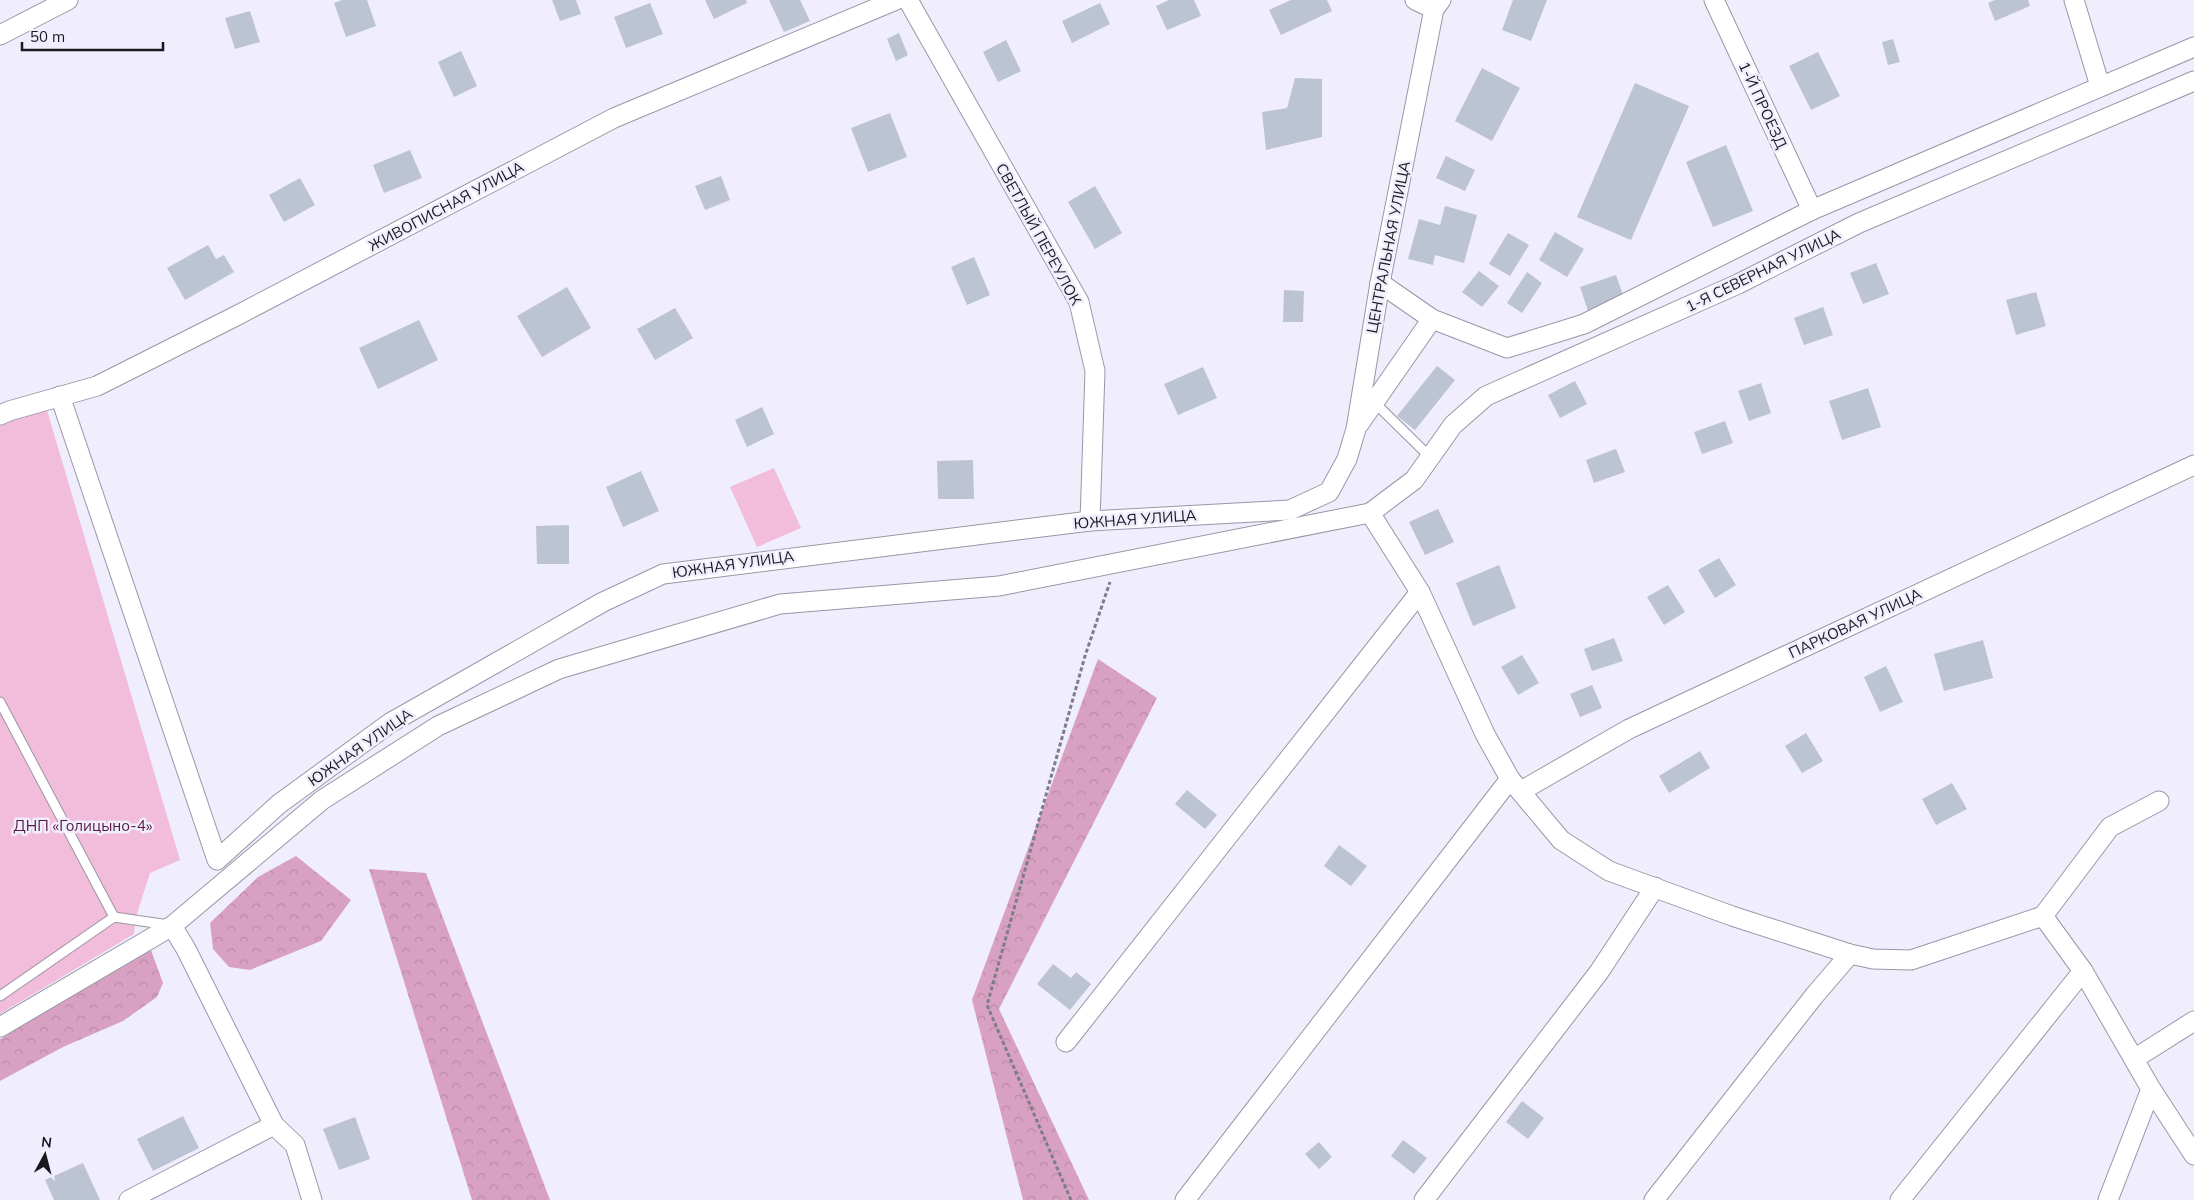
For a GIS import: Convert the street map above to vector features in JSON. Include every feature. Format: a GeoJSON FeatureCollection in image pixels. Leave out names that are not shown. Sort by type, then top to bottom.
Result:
{"type":"FeatureCollection","features":[{"type":"Feature","properties":{"kind":"street"},"geometry":{"type":"LineString","coordinates":[[0,35],[68,0]]}},
{"type":"Feature","properties":{"kind":"street","name":"ЖИВОПИСНАЯ УЛИЦА"},"geometry":{"type":"LineString","coordinates":[[0,415],[97,386],[234,317],[614,118],[896,0]]}},
{"type":"Feature","properties":{"kind":"street","name":"СВЕТЛЫЙ ПЕРЕУЛОК"},"geometry":{"type":"LineString","coordinates":[[908,0],[1079,302],[1095,371],[1090,521]]}},
{"type":"Feature","properties":{"kind":"street"},"geometry":{"type":"LineString","coordinates":[[1415,0],[1438,5]]}},
{"type":"Feature","properties":{"kind":"street","name":"1-Й ПРОЕЗД"},"geometry":{"type":"LineString","coordinates":[[1714,0],[1812,210]]}},
{"type":"Feature","properties":{"kind":"street"},"geometry":{"type":"LineString","coordinates":[[2074,0],[2100,86]]}},
{"type":"Feature","properties":{"kind":"street","name":"ЦЕНТРАЛЬНАЯ УЛИЦА"},"geometry":{"type":"LineString","coordinates":[[1329,492],[1347,459],[1356,429],[1380,284],[1438,5]]}},
{"type":"Feature","properties":{"kind":"street"},"geometry":{"type":"LineString","coordinates":[[1380,284],[1432,319],[1507,348],[1584,324],[1812,210],[2194,47]]}},
{"type":"Feature","properties":{"kind":"street","name":"1-Я СЕВЕРНАЯ УЛИЦА"},"geometry":{"type":"LineString","coordinates":[[1370,513],[1414,480],[1453,425],[1486,396],[1738,284],[1860,223],[2194,80]]}},
{"type":"Feature","properties":{"kind":"street"},"geometry":{"type":"LineString","coordinates":[[1356,429],[1432,319]]}},
{"type":"Feature","properties":{"kind":"street","name":"ЮЖНАЯ УЛИЦА"},"geometry":{"type":"LineString","coordinates":[[60,396],[217,860],[279,804],[390,723],[603,602],[662,574],[1090,521],[1290,510],[1329,492]]}},
{"type":"Feature","properties":{"kind":"street","name":"ПАРКОВАЯ УЛИЦА"},"geometry":{"type":"LineString","coordinates":[[1515,785],[1629,729],[2194,465]]}},
{"type":"Feature","properties":{"kind":"street"},"geometry":{"type":"LineString","coordinates":[[0,1027],[172,926],[322,800],[438,726],[558,668],[780,604],[999,586],[1370,513],[1420,592],[1485,734],[1515,785],[1561,840],[1609,871],[1732,916],[1850,954],[1873,959],[1911,960],[2043,916],[2110,827],[2160,801]]}},
{"type":"Feature","properties":{"kind":"street"},"geometry":{"type":"LineString","coordinates":[[1066,1042],[1420,592]]}},
{"type":"Feature","properties":{"kind":"street"},"geometry":{"type":"LineString","coordinates":[[1186,1200],[1515,785]]}},
{"type":"Feature","properties":{"kind":"street"},"geometry":{"type":"LineString","coordinates":[[1424,1200],[1599,972],[1655,887]]}},
{"type":"Feature","properties":{"kind":"street"},"geometry":{"type":"LineString","coordinates":[[2043,916],[2083,971],[2151,1089],[2194,1155]]}},
{"type":"Feature","properties":{"kind":"street"},"geometry":{"type":"LineString","coordinates":[[172,926],[191,958],[274,1125],[295,1145],[312,1200]]}},
{"type":"Feature","properties":{"kind":"street"},"geometry":{"type":"LineString","coordinates":[[1654,1200],[1814,996],[1850,954]]}},
{"type":"Feature","properties":{"kind":"street"},"geometry":{"type":"LineString","coordinates":[[1900,1200],[2083,971]]}},
{"type":"Feature","properties":{"kind":"street"},"geometry":{"type":"LineString","coordinates":[[2134,1059],[2194,1021]]}},
{"type":"Feature","properties":{"kind":"street"},"geometry":{"type":"LineString","coordinates":[[2108,1200],[2151,1089]]}},
{"type":"Feature","properties":{"kind":"street"},"geometry":{"type":"LineString","coordinates":[[129,1200],[274,1125]]}},
{"type":"Feature","properties":{"kind":"lane"},"geometry":{"type":"LineString","coordinates":[[1374,402],[1430,457]]}},
{"type":"Feature","properties":{"kind":"lane"},"geometry":{"type":"LineString","coordinates":[[0,702],[114,917]]}},
{"type":"Feature","properties":{"kind":"lane"},"geometry":{"type":"LineString","coordinates":[[0,996],[114,917],[172,926]]}},
{"type":"Feature","properties":{"kind":"path"},"geometry":{"type":"LineString","coordinates":[[1071,1200],[987,1005],[1085,656],[1117,563]]}},
{"type":"Feature","properties":{"kind":"green space","name":"ДНП «Голицыно-4»"},"geometry":{"type":"Polygon","coordinates":[[[44,400],[180,860],[150,873],[135,920],[134,934],[0,1014],[0,424],[44,400]]]}},
{"type":"Feature","properties":{"kind":"green space"},"geometry":{"type":"Polygon","coordinates":[[[774,468],[801,528],[757,547],[730,487],[774,468]]]}},
{"type":"Feature","properties":{"kind":"green space"},"geometry":{"type":"Polygon","coordinates":[[[1098,659],[1157,698],[999,1009],[1089,1200],[1023,1200],[972,1000],[1098,659]]]}},
{"type":"Feature","properties":{"kind":"green space"},"geometry":{"type":"Polygon","coordinates":[[[296,856],[351,900],[321,941],[250,970],[229,967],[213,949],[210,923],[258,877],[296,856]]]}},
{"type":"Feature","properties":{"kind":"green space"},"geometry":{"type":"Polygon","coordinates":[[[369,869],[426,873],[550,1200],[472,1200],[369,869]]]}},
{"type":"Feature","properties":{"kind":"green space"},"geometry":{"type":"Polygon","coordinates":[[[151,950],[163,983],[157,997],[123,1021],[63,1047],[0,1081],[0,1039],[91,984],[137,953],[151,950]]]}},
{"type":"Feature","properties":{"kind":"building"},"geometry":{"type":"Polygon","coordinates":[[[342,0],[367,0],[376,26],[346,37],[334,3],[342,0]]]}},
{"type":"Feature","properties":{"kind":"building"},"geometry":{"type":"Polygon","coordinates":[[[552,0],[576,0],[581,14],[560,21],[552,0]]]}},
{"type":"Feature","properties":{"kind":"building"},"geometry":{"type":"Polygon","coordinates":[[[705,0],[746,0],[747,3],[714,19],[705,0]]]}},
{"type":"Feature","properties":{"kind":"building"},"geometry":{"type":"Polygon","coordinates":[[[769,0],[800,0],[810,21],[784,32],[769,0]]]}},
{"type":"Feature","properties":{"kind":"building"},"geometry":{"type":"Polygon","coordinates":[[[1169,0],[1194,0],[1201,16],[1167,30],[1156,6],[1169,0]]]}},
{"type":"Feature","properties":{"kind":"building"},"geometry":{"type":"Polygon","coordinates":[[[1291,0],[1327,0],[1332,11],[1281,35],[1269,10],[1291,0]]]}},
{"type":"Feature","properties":{"kind":"building"},"geometry":{"type":"Polygon","coordinates":[[[1513,0],[1547,0],[1531,41],[1502,30],[1513,0]]]}},
{"type":"Feature","properties":{"kind":"building"},"geometry":{"type":"Polygon","coordinates":[[[1995,0],[2028,0],[2030,6],[1995,21],[1988,3],[1995,0]]]}},
{"type":"Feature","properties":{"kind":"building"},"geometry":{"type":"Polygon","coordinates":[[[650,3],[663,34],[626,48],[614,17],[650,3]]]}},
{"type":"Feature","properties":{"kind":"building"},"geometry":{"type":"Polygon","coordinates":[[[1100,3],[1110,24],[1072,43],[1062,21],[1100,3]]]}},
{"type":"Feature","properties":{"kind":"building"},"geometry":{"type":"Polygon","coordinates":[[[250,11],[260,42],[235,49],[225,18],[250,11]]]}},
{"type":"Feature","properties":{"kind":"building"},"geometry":{"type":"Polygon","coordinates":[[[899,33],[908,55],[896,61],[887,39],[899,33]]]}},
{"type":"Feature","properties":{"kind":"building"},"geometry":{"type":"Polygon","coordinates":[[[1893,39],[1900,62],[1888,65],[1882,42],[1893,39]]]}},
{"type":"Feature","properties":{"kind":"building"},"geometry":{"type":"Polygon","coordinates":[[[1006,40],[1021,71],[998,82],[983,52],[1006,40]]]}},
{"type":"Feature","properties":{"kind":"building"},"geometry":{"type":"Polygon","coordinates":[[[461,51],[477,86],[454,97],[438,62],[461,51]]]}},
{"type":"Feature","properties":{"kind":"building"},"geometry":{"type":"Polygon","coordinates":[[[1818,52],[1840,96],[1811,110],[1789,66],[1818,52]]]}},
{"type":"Feature","properties":{"kind":"building"},"geometry":{"type":"Polygon","coordinates":[[[1482,68],[1520,88],[1492,141],[1455,121],[1482,68]]]}},
{"type":"Feature","properties":{"kind":"building"},"geometry":{"type":"Polygon","coordinates":[[[1295,78],[1322,79],[1322,137],[1266,150],[1262,112],[1287,108],[1295,78]]]}},
{"type":"Feature","properties":{"kind":"building"},"geometry":{"type":"Polygon","coordinates":[[[1635,83],[1689,106],[1631,240],[1577,217],[1635,83]]]}},
{"type":"Feature","properties":{"kind":"building"},"geometry":{"type":"Polygon","coordinates":[[[890,113],[907,157],[868,172],[851,128],[890,113]]]}},
{"type":"Feature","properties":{"kind":"building"},"geometry":{"type":"Polygon","coordinates":[[[1726,145],[1753,211],[1713,227],[1686,162],[1726,145]]]}},
{"type":"Feature","properties":{"kind":"building"},"geometry":{"type":"Polygon","coordinates":[[[410,150],[422,178],[384,193],[373,165],[410,150]]]}},
{"type":"Feature","properties":{"kind":"building"},"geometry":{"type":"Polygon","coordinates":[[[1446,156],[1475,170],[1465,191],[1436,178],[1446,156]]]}},
{"type":"Feature","properties":{"kind":"building"},"geometry":{"type":"Polygon","coordinates":[[[721,176],[730,200],[705,210],[695,186],[721,176]]]}},
{"type":"Feature","properties":{"kind":"building"},"geometry":{"type":"Polygon","coordinates":[[[300,178],[315,205],[284,222],[269,195],[300,178]]]}},
{"type":"Feature","properties":{"kind":"building"},"geometry":{"type":"Polygon","coordinates":[[[1095,186],[1122,233],[1095,249],[1068,202],[1095,186]]]}},
{"type":"Feature","properties":{"kind":"building"},"geometry":{"type":"Polygon","coordinates":[[[1445,206],[1477,215],[1464,263],[1435,255],[1433,265],[1408,259],[1419,219],[1440,225],[1445,206]]]}},
{"type":"Feature","properties":{"kind":"building"},"geometry":{"type":"Polygon","coordinates":[[[1555,232],[1584,249],[1567,277],[1539,260],[1555,232]]]}},
{"type":"Feature","properties":{"kind":"building"},"geometry":{"type":"Polygon","coordinates":[[[1508,233],[1529,245],[1510,276],[1489,264],[1508,233]]]}},
{"type":"Feature","properties":{"kind":"building"},"geometry":{"type":"Polygon","coordinates":[[[208,245],[216,259],[224,255],[234,272],[185,300],[167,268],[208,245]]]}},
{"type":"Feature","properties":{"kind":"building"},"geometry":{"type":"Polygon","coordinates":[[[974,257],[990,295],[967,305],[951,267],[974,257]]]}},
{"type":"Feature","properties":{"kind":"building"},"geometry":{"type":"Polygon","coordinates":[[[1876,263],[1889,294],[1863,304],[1850,273],[1876,263]]]}},
{"type":"Feature","properties":{"kind":"building"},"geometry":{"type":"Polygon","coordinates":[[[1479,271],[1499,286],[1482,307],[1462,292],[1479,271]]]}},
{"type":"Feature","properties":{"kind":"building"},"geometry":{"type":"Polygon","coordinates":[[[1527,272],[1542,283],[1522,313],[1507,303],[1527,272]]]}},
{"type":"Feature","properties":{"kind":"building"},"geometry":{"type":"Polygon","coordinates":[[[1616,275],[1624,298],[1588,311],[1580,287],[1616,275]]]}},
{"type":"Feature","properties":{"kind":"building"},"geometry":{"type":"Polygon","coordinates":[[[567,287],[591,328],[542,357],[517,316],[567,287]]]}},
{"type":"Feature","properties":{"kind":"building"},"geometry":{"type":"Polygon","coordinates":[[[1284,290],[1304,291],[1303,322],[1283,322],[1284,290]]]}},
{"type":"Feature","properties":{"kind":"building"},"geometry":{"type":"Polygon","coordinates":[[[2036,292],[2046,326],[2016,335],[2006,300],[2036,292]]]}},
{"type":"Feature","properties":{"kind":"building"},"geometry":{"type":"Polygon","coordinates":[[[1823,307],[1833,335],[1804,345],[1794,318],[1823,307]]]}},
{"type":"Feature","properties":{"kind":"building"},"geometry":{"type":"Polygon","coordinates":[[[675,308],[693,338],[655,360],[637,329],[675,308]]]}},
{"type":"Feature","properties":{"kind":"building"},"geometry":{"type":"Polygon","coordinates":[[[419,320],[438,360],[378,389],[359,348],[419,320]]]}},
{"type":"Feature","properties":{"kind":"building"},"geometry":{"type":"Polygon","coordinates":[[[1437,366],[1455,380],[1415,430],[1397,416],[1437,366]]]}},
{"type":"Feature","properties":{"kind":"building"},"geometry":{"type":"Polygon","coordinates":[[[1203,367],[1217,398],[1178,415],[1164,384],[1203,367]]]}},
{"type":"Feature","properties":{"kind":"building"},"geometry":{"type":"Polygon","coordinates":[[[1575,381],[1587,404],[1560,418],[1548,395],[1575,381]]]}},
{"type":"Feature","properties":{"kind":"building"},"geometry":{"type":"Polygon","coordinates":[[[1761,383],[1771,413],[1749,421],[1738,391],[1761,383]]]}},
{"type":"Feature","properties":{"kind":"building"},"geometry":{"type":"Polygon","coordinates":[[[1868,388],[1881,427],[1842,440],[1829,401],[1868,388]]]}},
{"type":"Feature","properties":{"kind":"building"},"geometry":{"type":"Polygon","coordinates":[[[762,407],[774,434],[747,447],[735,420],[762,407]]]}},
{"type":"Feature","properties":{"kind":"building"},"geometry":{"type":"Polygon","coordinates":[[[1725,421],[1733,443],[1702,454],[1694,432],[1725,421]]]}},
{"type":"Feature","properties":{"kind":"building"},"geometry":{"type":"Polygon","coordinates":[[[1616,449],[1625,472],[1594,483],[1586,460],[1616,449]]]}},
{"type":"Feature","properties":{"kind":"building"},"geometry":{"type":"Polygon","coordinates":[[[973,460],[974,499],[938,499],[937,461],[973,460]]]}},
{"type":"Feature","properties":{"kind":"building"},"geometry":{"type":"Polygon","coordinates":[[[641,471],[659,511],[623,527],[606,487],[641,471]]]}},
{"type":"Feature","properties":{"kind":"building"},"geometry":{"type":"Polygon","coordinates":[[[1438,509],[1454,542],[1425,555],[1409,522],[1438,509]]]}},
{"type":"Feature","properties":{"kind":"building"},"geometry":{"type":"Polygon","coordinates":[[[569,525],[569,564],[537,564],[536,526],[569,525]]]}},
{"type":"Feature","properties":{"kind":"building"},"geometry":{"type":"Polygon","coordinates":[[[1719,558],[1736,585],[1715,598],[1698,570],[1719,558]]]}},
{"type":"Feature","properties":{"kind":"building"},"geometry":{"type":"Polygon","coordinates":[[[1499,565],[1516,608],[1473,626],[1456,583],[1499,565]]]}},
{"type":"Feature","properties":{"kind":"building"},"geometry":{"type":"Polygon","coordinates":[[[1668,585],[1685,612],[1664,625],[1647,597],[1668,585]]]}},
{"type":"Feature","properties":{"kind":"building"},"geometry":{"type":"Polygon","coordinates":[[[1614,638],[1623,661],[1592,671],[1584,649],[1614,638]]]}},
{"type":"Feature","properties":{"kind":"building"},"geometry":{"type":"Polygon","coordinates":[[[1983,640],[1993,678],[1944,691],[1934,654],[1983,640]]]}},
{"type":"Feature","properties":{"kind":"building"},"geometry":{"type":"Polygon","coordinates":[[[1522,655],[1539,683],[1518,695],[1501,667],[1522,655]]]}},
{"type":"Feature","properties":{"kind":"building"},"geometry":{"type":"Polygon","coordinates":[[[1886,666],[1903,702],[1880,712],[1864,677],[1886,666]]]}},
{"type":"Feature","properties":{"kind":"building"},"geometry":{"type":"Polygon","coordinates":[[[1592,685],[1602,708],[1580,717],[1570,694],[1592,685]]]}},
{"type":"Feature","properties":{"kind":"building"},"geometry":{"type":"Polygon","coordinates":[[[1806,733],[1823,761],[1802,773],[1785,746],[1806,733]]]}},
{"type":"Feature","properties":{"kind":"building"},"geometry":{"type":"Polygon","coordinates":[[[1700,751],[1710,768],[1669,793],[1659,776],[1700,751]]]}},
{"type":"Feature","properties":{"kind":"building"},"geometry":{"type":"Polygon","coordinates":[[[1952,783],[1967,809],[1936,825],[1922,799],[1952,783]]]}},
{"type":"Feature","properties":{"kind":"building"},"geometry":{"type":"Polygon","coordinates":[[[1187,790],[1217,815],[1205,829],[1175,804],[1187,790]]]}},
{"type":"Feature","properties":{"kind":"building"},"geometry":{"type":"Polygon","coordinates":[[[1339,845],[1367,866],[1351,886],[1324,866],[1339,845]]]}},
{"type":"Feature","properties":{"kind":"building"},"geometry":{"type":"Polygon","coordinates":[[[1053,964],[1071,978],[1076,972],[1091,984],[1070,1010],[1037,984],[1053,964]]]}},
{"type":"Feature","properties":{"kind":"building"},"geometry":{"type":"Polygon","coordinates":[[[1522,1101],[1544,1118],[1528,1139],[1506,1122],[1522,1101]]]}},
{"type":"Feature","properties":{"kind":"building"},"geometry":{"type":"Polygon","coordinates":[[[183,1116],[199,1148],[153,1171],[137,1139],[183,1116]]]}},
{"type":"Feature","properties":{"kind":"building"},"geometry":{"type":"Polygon","coordinates":[[[355,1117],[370,1159],[339,1170],[323,1129],[355,1117]]]}},
{"type":"Feature","properties":{"kind":"building"},"geometry":{"type":"Polygon","coordinates":[[[1403,1140],[1427,1158],[1414,1174],[1391,1156],[1403,1140]]]}},
{"type":"Feature","properties":{"kind":"building"},"geometry":{"type":"Polygon","coordinates":[[[1319,1142],[1332,1157],[1319,1169],[1305,1154],[1319,1142]]]}},
{"type":"Feature","properties":{"kind":"building"},"geometry":{"type":"Polygon","coordinates":[[[83,1163],[100,1200],[54,1200],[45,1180],[83,1163]]]}}]}
